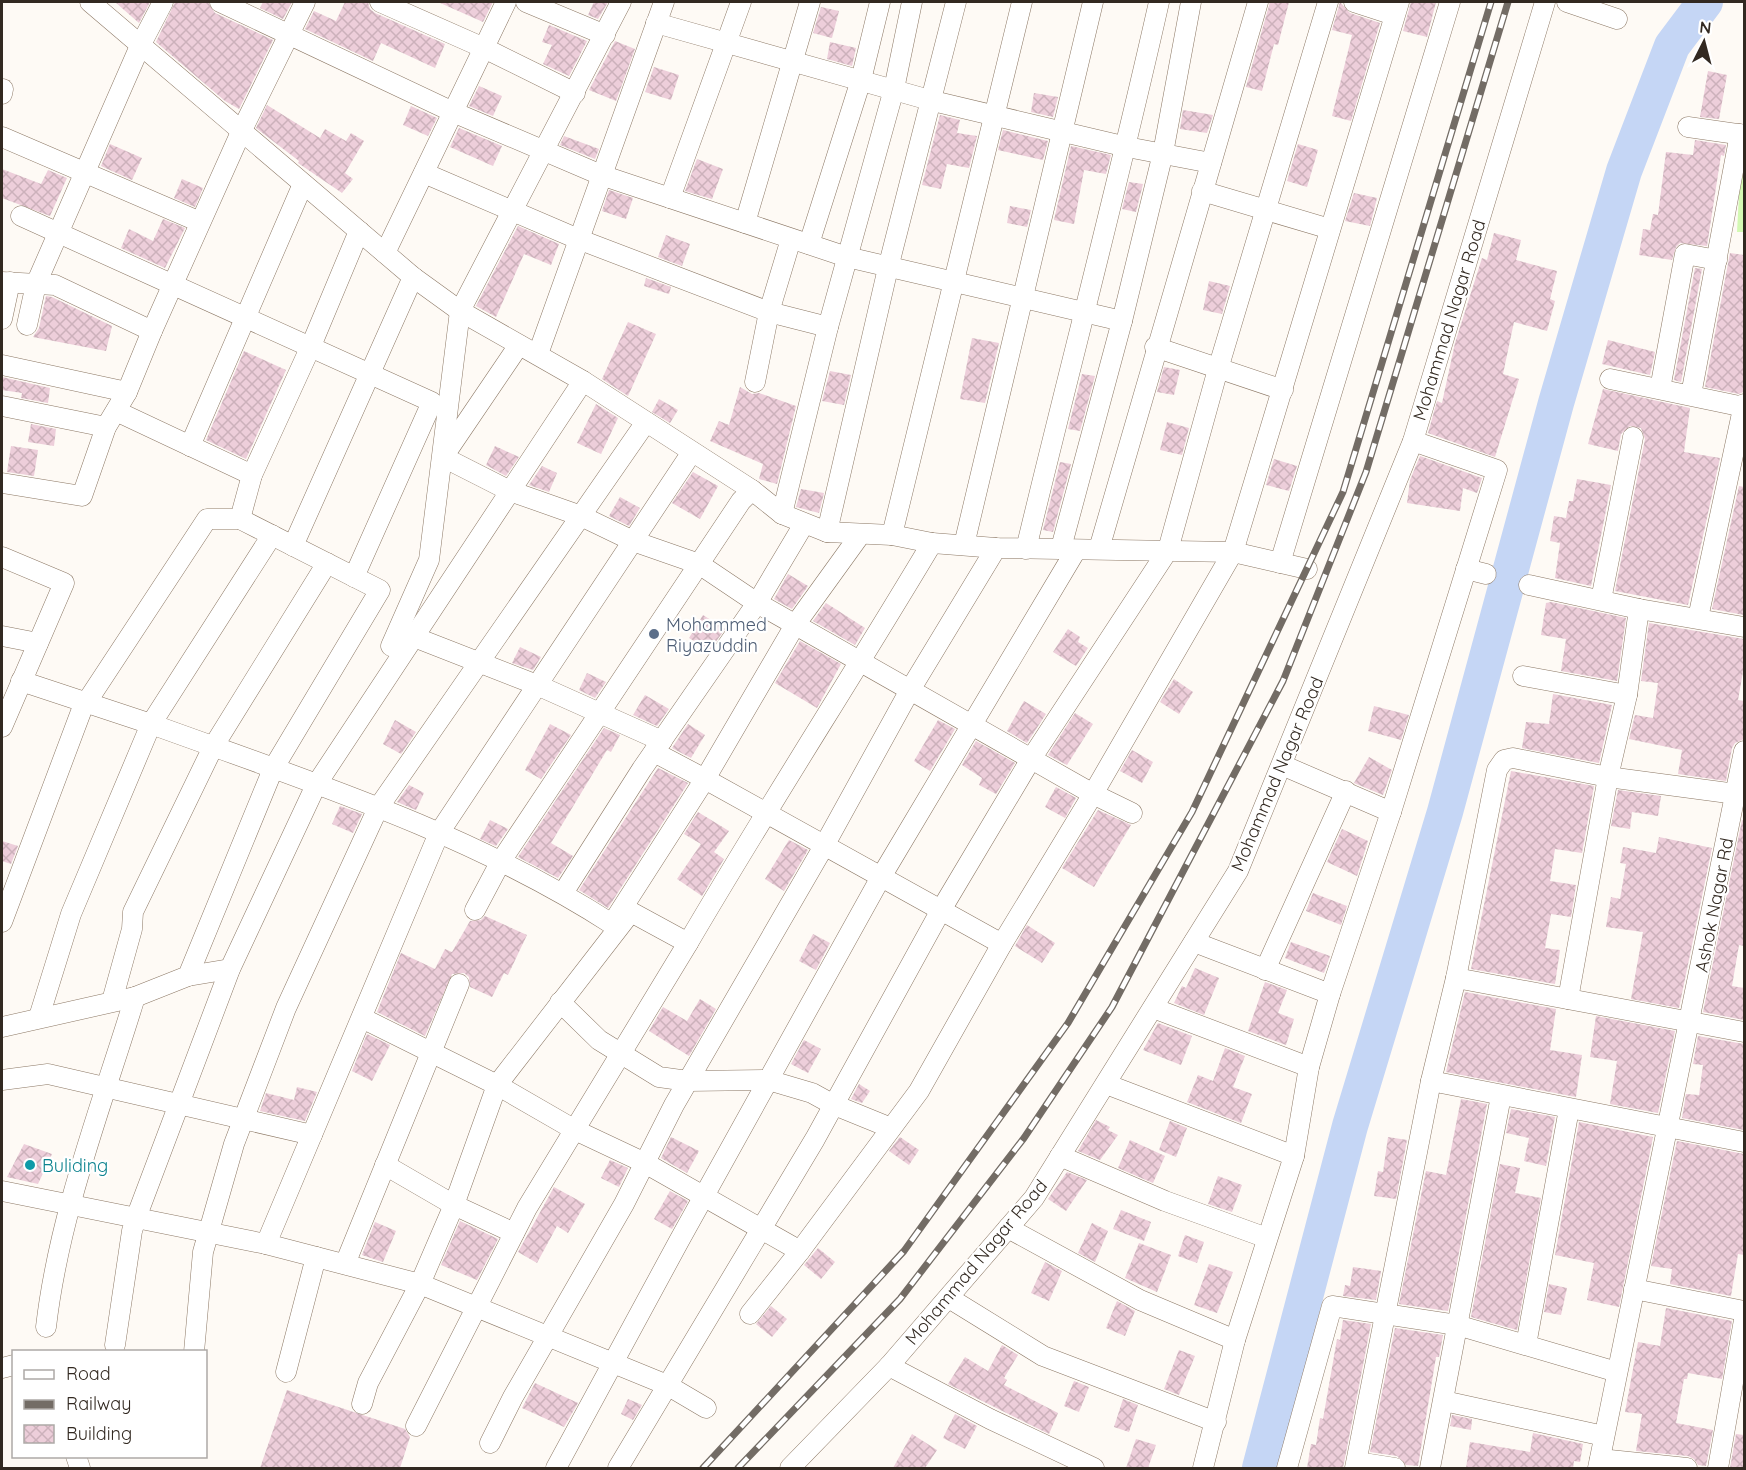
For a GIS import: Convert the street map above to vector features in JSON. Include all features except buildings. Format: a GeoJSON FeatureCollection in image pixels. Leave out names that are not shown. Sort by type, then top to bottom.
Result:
{"type":"FeatureCollection","features":[{"type":"Feature","properties":{"kind":"street"},"geometry":{"type":"LineString","coordinates":[[90,2],[413,277],[460,310],[583,381],[752,490],[782,514],[827,532],[892,536],[932,543],[996,548],[1233,552],[1307,570]]}},
{"type":"Feature","properties":{"kind":"street"},"geometry":{"type":"LineString","coordinates":[[27,325],[36,284],[140,46],[163,2]]}},
{"type":"Feature","properties":{"kind":"street"},"geometry":{"type":"LineString","coordinates":[[220,2],[453,112],[601,175],[847,257],[1122,321]]}},
{"type":"Feature","properties":{"kind":"street"},"geometry":{"type":"LineString","coordinates":[[2,483],[82,496],[111,419],[127,392],[241,132],[305,2]]}},
{"type":"Feature","properties":{"kind":"street"},"geometry":{"type":"LineString","coordinates":[[380,2],[484,48],[575,93]]}},
{"type":"Feature","properties":{"kind":"street"},"geometry":{"type":"LineString","coordinates":[[385,253],[506,2]]}},
{"type":"Feature","properties":{"kind":"street"},"geometry":{"type":"LineString","coordinates":[[526,2],[605,35]]}},
{"type":"Feature","properties":{"kind":"street"},"geometry":{"type":"LineString","coordinates":[[391,646],[429,560],[460,310],[621,2]]}},
{"type":"Feature","properties":{"kind":"street"},"geometry":{"type":"LineString","coordinates":[[538,354],[664,2]]}},
{"type":"Feature","properties":{"kind":"street"},"geometry":{"type":"LineString","coordinates":[[670,198],[741,2]]}},
{"type":"Feature","properties":{"kind":"street"},"geometry":{"type":"LineString","coordinates":[[745,223],[810,2]]}},
{"type":"Feature","properties":{"kind":"street"},"geometry":{"type":"LineString","coordinates":[[755,382],[769,312],[800,242],[861,80],[880,2]]}},
{"type":"Feature","properties":{"kind":"street"},"geometry":{"type":"LineString","coordinates":[[782,514],[828,327],[894,89],[912,2]]}},
{"type":"Feature","properties":{"kind":"street"},"geometry":{"type":"LineString","coordinates":[[827,532],[888,268],[933,101],[956,2]]}},
{"type":"Feature","properties":{"kind":"street"},"geometry":{"type":"LineString","coordinates":[[892,536],[1022,2]]}},
{"type":"Feature","properties":{"kind":"street"},"geometry":{"type":"LineString","coordinates":[[964,545],[1022,298],[1064,133],[1093,2]]}},
{"type":"Feature","properties":{"kind":"street"},"geometry":{"type":"LineString","coordinates":[[1026,549],[1083,312],[1127,147],[1159,2]]}},
{"type":"Feature","properties":{"kind":"street"},"geometry":{"type":"LineString","coordinates":[[556,1468],[881,877],[972,725],[1068,549],[1163,153],[1191,2]]}},
{"type":"Feature","properties":{"kind":"street"},"geometry":{"type":"LineString","coordinates":[[1099,549],[1155,347],[1258,2]]}},
{"type":"Feature","properties":{"kind":"street"},"geometry":{"type":"LineString","coordinates":[[618,1468],[760,1228],[941,910],[1031,759],[1168,550],[1218,369],[1328,2]]}},
{"type":"Feature","properties":{"kind":"street"},"geometry":{"type":"LineString","coordinates":[[750,1314],[800,1251],[919,1090],[1002,944],[1093,794],[1233,552],[1396,8],[1354,2]]}},
{"type":"Feature","properties":{"kind":"street"},"geometry":{"type":"LineString","coordinates":[[1280,563],[1450,2]]}},
{"type":"Feature","properties":{"kind":"street","name":"Mohammad Nagar Road"},"geometry":{"type":"LineString","coordinates":[[797,1467],[949,1298],[1034,1198],[1238,871],[1413,441],[1545,2]]}},
{"type":"Feature","properties":{"kind":"street"},"geometry":{"type":"LineString","coordinates":[[1567,2],[1617,19]]}},
{"type":"Feature","properties":{"kind":"street"},"geometry":{"type":"LineString","coordinates":[[656,22],[933,101],[1127,147],[1211,162]]}},
{"type":"Feature","properties":{"kind":"street"},"geometry":{"type":"LineString","coordinates":[[1688,127],[1742,134],[1691,395]]}},
{"type":"Feature","properties":{"kind":"street"},"geometry":{"type":"LineString","coordinates":[[2,137],[200,222]]}},
{"type":"Feature","properties":{"kind":"street"},"geometry":{"type":"LineString","coordinates":[[424,173],[578,239],[769,312],[828,327]]}},
{"type":"Feature","properties":{"kind":"street"},"geometry":{"type":"LineString","coordinates":[[190,446],[244,316],[303,184]]}},
{"type":"Feature","properties":{"kind":"street"},"geometry":{"type":"LineString","coordinates":[[1202,191],[1266,212],[1330,229]]}},
{"type":"Feature","properties":{"kind":"street"},"geometry":{"type":"LineString","coordinates":[[21,216],[432,402],[354,577]]}},
{"type":"Feature","properties":{"kind":"street"},"geometry":{"type":"LineString","coordinates":[[240,519],[252,475],[311,346],[359,231]]}},
{"type":"Feature","properties":{"kind":"street"},"geometry":{"type":"LineString","coordinates":[[1660,389],[1685,254],[1717,260]]}},
{"type":"Feature","properties":{"kind":"street"},"geometry":{"type":"LineString","coordinates":[[293,546],[413,277]]}},
{"type":"Feature","properties":{"kind":"street"},"geometry":{"type":"LineString","coordinates":[[2,319],[6,282],[55,285],[152,331]]}},
{"type":"Feature","properties":{"kind":"street"},"geometry":{"type":"LineString","coordinates":[[443,457],[519,345]]}},
{"type":"Feature","properties":{"kind":"street"},"geometry":{"type":"LineString","coordinates":[[1155,347],[1283,390]]}},
{"type":"Feature","properties":{"kind":"street"},"geometry":{"type":"LineString","coordinates":[[2,364],[127,392]]}},
{"type":"Feature","properties":{"kind":"street"},"geometry":{"type":"LineString","coordinates":[[1610,379],[1744,405],[1698,618]]}},
{"type":"Feature","properties":{"kind":"street"},"geometry":{"type":"LineString","coordinates":[[115,1345],[136,1218],[230,969],[316,785],[583,381]]}},
{"type":"Feature","properties":{"kind":"street"},"geometry":{"type":"LineString","coordinates":[[2,406],[111,419],[190,446],[252,475]]}},
{"type":"Feature","properties":{"kind":"street"},"geometry":{"type":"LineString","coordinates":[[194,1350],[203,1252],[243,1119],[286,1008],[378,808],[646,422]]}},
{"type":"Feature","properties":{"kind":"street"},"geometry":{"type":"LineString","coordinates":[[1601,600],[1634,437]]}},
{"type":"Feature","properties":{"kind":"street"},"geometry":{"type":"LineString","coordinates":[[1203,1468],[1235,1340],[1294,1156],[1310,1067],[1330,994],[1391,812],[1497,470],[1413,441]]}},
{"type":"Feature","properties":{"kind":"street"},"geometry":{"type":"LineString","coordinates":[[266,1244],[439,833],[692,452]]}},
{"type":"Feature","properties":{"kind":"street"},"geometry":{"type":"LineString","coordinates":[[443,457],[510,491],[581,516],[633,542],[699,564],[757,603],[795,625],[1093,794],[1132,813]]}},
{"type":"Feature","properties":{"kind":"street"},"geometry":{"type":"LineString","coordinates":[[476,910],[501,861],[741,501],[752,490]]}},
{"type":"Feature","properties":{"kind":"street"},"geometry":{"type":"LineString","coordinates":[[2,922],[87,703],[207,519],[240,519],[380,590],[273,769],[188,976]]}},
{"type":"Feature","properties":{"kind":"street"},"geometry":{"type":"LineString","coordinates":[[563,892],[658,746],[757,603],[804,524]]}},
{"type":"Feature","properties":{"kind":"street"},"geometry":{"type":"LineString","coordinates":[[39,1017],[71,914],[151,724],[272,535]]}},
{"type":"Feature","properties":{"kind":"street"},"geometry":{"type":"LineString","coordinates":[[612,924],[705,779],[795,625],[860,535]]}},
{"type":"Feature","properties":{"kind":"street"},"geometry":{"type":"LineString","coordinates":[[416,1426],[514,1233],[765,812],[861,662],[932,543]]}},
{"type":"Feature","properties":{"kind":"street"},"geometry":{"type":"LineString","coordinates":[[490,1443],[688,1082],[825,846],[910,690],[996,548]]}},
{"type":"Feature","properties":{"kind":"street"},"geometry":{"type":"LineString","coordinates":[[2,557],[64,583],[21,681],[7,701],[2,727]]}},
{"type":"Feature","properties":{"kind":"street"},"geometry":{"type":"LineString","coordinates":[[112,1001],[132,929],[133,912],[213,747],[327,563]]}},
{"type":"Feature","properties":{"kind":"street"},"geometry":{"type":"LineString","coordinates":[[1466,569],[1486,574]]}},
{"type":"Feature","properties":{"kind":"street"},"geometry":{"type":"LineString","coordinates":[[1529,585],[1638,609],[1744,627]]}},
{"type":"Feature","properties":{"kind":"street"},"geometry":{"type":"LineString","coordinates":[[1568,999],[1608,777],[1627,695],[1638,609]]}},
{"type":"Feature","properties":{"kind":"street"},"geometry":{"type":"LineString","coordinates":[[2,636],[38,643]]}},
{"type":"Feature","properties":{"kind":"street"},"geometry":{"type":"LineString","coordinates":[[414,637],[600,712],[658,746],[705,779],[1002,944]]}},
{"type":"Feature","properties":{"kind":"street"},"geometry":{"type":"LineString","coordinates":[[1523,676],[1627,695]]}},
{"type":"Feature","properties":{"kind":"street"},"geometry":{"type":"LineString","coordinates":[[21,681],[151,724],[439,833],[563,892],[612,924]]}},
{"type":"Feature","properties":{"kind":"street","name":"Ashok Nagar Rd"},"geometry":{"type":"LineString","coordinates":[[1599,1464],[1744,751]]}},
{"type":"Feature","properties":{"kind":"street"},"geometry":{"type":"LineString","coordinates":[[1395,1468],[1356,1465],[1431,1081],[1456,978],[1500,764],[1504,759],[1513,758],[1608,777],[1736,794]]}},
{"type":"Feature","properties":{"kind":"street"},"geometry":{"type":"LineString","coordinates":[[1282,765],[1391,812]]}},
{"type":"Feature","properties":{"kind":"street"},"geometry":{"type":"LineString","coordinates":[[1265,970],[1346,791]]}},
{"type":"Feature","properties":{"kind":"street"},"geometry":{"type":"LineString","coordinates":[[612,924],[631,912]]}},
{"type":"Feature","properties":{"kind":"street"},"geometry":{"type":"LineString","coordinates":[[631,912],[688,943]]}},
{"type":"Feature","properties":{"kind":"street"},"geometry":{"type":"LineString","coordinates":[[362,1404],[368,1383],[420,1284],[454,1205],[497,1085],[631,912]]}},
{"type":"Feature","properties":{"kind":"street"},"geometry":{"type":"LineString","coordinates":[[1194,942],[1330,994]]}},
{"type":"Feature","properties":{"kind":"street"},"geometry":{"type":"LineString","coordinates":[[2,1027],[135,997],[188,976],[230,969]]}},
{"type":"Feature","properties":{"kind":"street"},"geometry":{"type":"LineString","coordinates":[[1456,978],[1744,1032]]}},
{"type":"Feature","properties":{"kind":"street"},"geometry":{"type":"LineString","coordinates":[[345,1264],[459,984]]}},
{"type":"Feature","properties":{"kind":"street"},"geometry":{"type":"LineString","coordinates":[[46,1327],[52,1276],[71,1205],[135,997]]}},
{"type":"Feature","properties":{"kind":"street"},"geometry":{"type":"LineString","coordinates":[[560,1002],[599,1040],[659,1077],[688,1082],[768,1080],[812,1093],[832,1104],[891,1128]]}},
{"type":"Feature","properties":{"kind":"street"},"geometry":{"type":"LineString","coordinates":[[1153,1008],[1310,1067]]}},
{"type":"Feature","properties":{"kind":"street"},"geometry":{"type":"LineString","coordinates":[[362,1018],[497,1085],[575,1130],[645,1162],[800,1251]]}},
{"type":"Feature","properties":{"kind":"street"},"geometry":{"type":"LineString","coordinates":[[2,1080],[48,1074],[312,1136]]}},
{"type":"Feature","properties":{"kind":"street"},"geometry":{"type":"LineString","coordinates":[[1431,1081],[1744,1142]]}},
{"type":"Feature","properties":{"kind":"street"},"geometry":{"type":"LineString","coordinates":[[1106,1084],[1294,1156]]}},
{"type":"Feature","properties":{"kind":"street"},"geometry":{"type":"LineString","coordinates":[[1430,1468],[1501,1096]]}},
{"type":"Feature","properties":{"kind":"street"},"geometry":{"type":"LineString","coordinates":[[1526,1345],[1569,1109]]}},
{"type":"Feature","properties":{"kind":"street"},"geometry":{"type":"LineString","coordinates":[[1060,1156],[1166,1200],[1267,1238]]}},
{"type":"Feature","properties":{"kind":"street"},"geometry":{"type":"LineString","coordinates":[[385,1165],[454,1205],[514,1233]]}},
{"type":"Feature","properties":{"kind":"street"},"geometry":{"type":"LineString","coordinates":[[2,1191],[266,1244],[420,1284],[667,1385],[706,1408]]}},
{"type":"Feature","properties":{"kind":"street"},"geometry":{"type":"LineString","coordinates":[[1008,1228],[1140,1300],[1235,1340]]}},
{"type":"Feature","properties":{"kind":"street"},"geometry":{"type":"LineString","coordinates":[[285,1372],[316,1257]]}},
{"type":"Feature","properties":{"kind":"street"},"geometry":{"type":"LineString","coordinates":[[1634,1288],[1744,1311]]}},
{"type":"Feature","properties":{"kind":"street"},"geometry":{"type":"LineString","coordinates":[[949,1298],[1043,1356],[1216,1422]]}},
{"type":"Feature","properties":{"kind":"street"},"geometry":{"type":"LineString","coordinates":[[1287,1468],[1332,1306],[1457,1325],[1617,1372]]}},
{"type":"Feature","properties":{"kind":"street"},"geometry":{"type":"LineString","coordinates":[[1719,1468],[1744,1320]]}},
{"type":"Feature","properties":{"kind":"street"},"geometry":{"type":"LineString","coordinates":[[889,1366],[990,1419],[1094,1468]]}},
{"type":"Feature","properties":{"kind":"street"},"geometry":{"type":"LineString","coordinates":[[1444,1401],[1604,1436]]}},
{"type":"Feature","properties":{"kind":"street"},"geometry":{"type":"LineString","coordinates":[[1599,1464],[1687,1468]]}},
{"type":"Feature","properties":{"kind":"green space"},"geometry":{"type":"Polygon","coordinates":[[[1740,175],[1744,175],[1743,232],[1737,232],[1740,175]]]}},
{"type":"Feature","properties":{"kind":"waterway"},"geometry":{"type":"LineString","coordinates":[[1260,1468],[1350,1126],[1445,812],[1556,403],[1624,171],[1672,46],[1705,2]]}},
{"type":"Feature","properties":{"kind":"railway"},"geometry":{"type":"LineString","coordinates":[[703,1468],[904,1251],[1068,1023],[1192,812],[1343,492],[1491,2]]}},
{"type":"Feature","properties":{"kind":"railway"},"geometry":{"type":"LineString","coordinates":[[738,1468],[900,1299],[1024,1138],[1112,1007],[1283,681],[1366,472],[1508,2]]}},
{"type":"Feature","properties":{"kind":"place","name":"Mohammed Riyazuddin"},"geometry":{"type":"Point","coordinates":[654,634]}},
{"type":"Feature","properties":{"kind":"place","name":"Buliding"},"geometry":{"type":"Point","coordinates":[30,1165]}}]}
